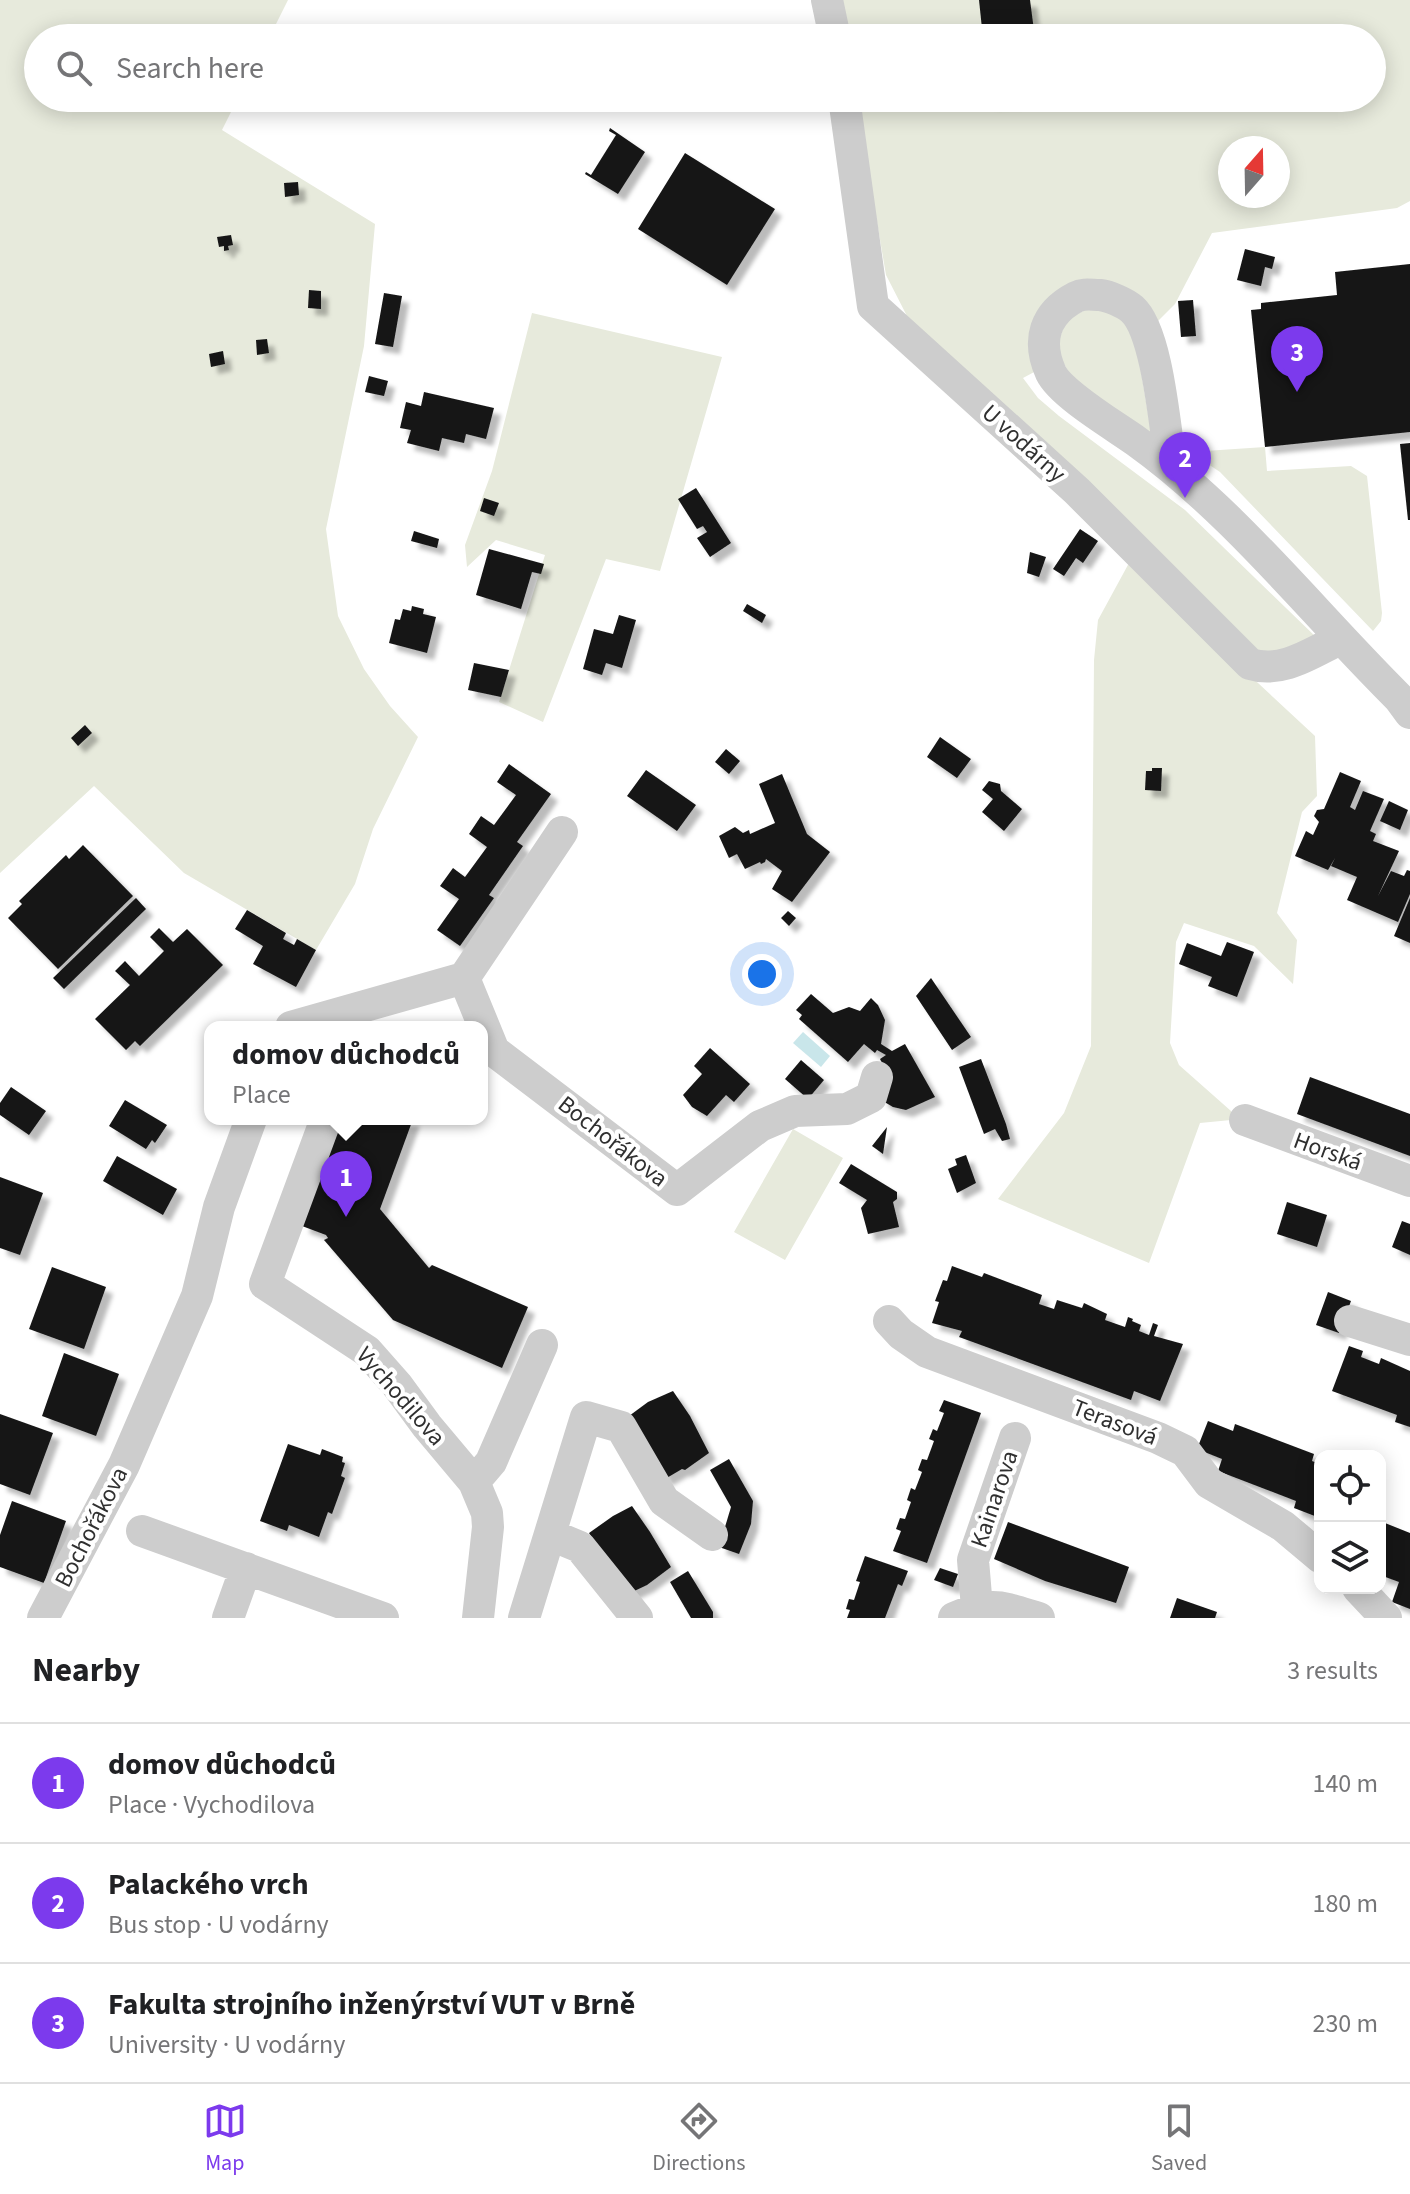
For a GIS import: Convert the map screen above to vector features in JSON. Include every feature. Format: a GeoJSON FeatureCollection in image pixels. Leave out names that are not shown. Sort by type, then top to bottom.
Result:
{"type":"FeatureCollection","features":[{"type":"Feature","properties":{"kind":"street"},"geometry":{"type":"LineString","coordinates":[[827,0],[832,24]]}},
{"type":"Feature","properties":{"kind":"street","name":"U vodárny"},"geometry":{"type":"LineString","coordinates":[[846,112],[873,306],[1077,491],[1250,664],[1266,669],[1278,668],[1340,639]]}},
{"type":"Feature","properties":{"kind":"street"},"geometry":{"type":"LineString","coordinates":[[1171,466],[1148,334],[1133,310],[1107,296],[1083,294],[1058,307],[1049,319],[1045,334],[1052,374],[1077,399],[1171,466],[1272,566],[1410,713]]}},
{"type":"Feature","properties":{"kind":"street"},"geometry":{"type":"LineString","coordinates":[[312,1021],[464,978],[562,832]]}},
{"type":"Feature","properties":{"kind":"street","name":"Bochořákova"},"geometry":{"type":"LineString","coordinates":[[464,978],[482,1021]]}},
{"type":"Feature","properties":{"kind":"street","name":"Bochořákova"},"geometry":{"type":"LineString","coordinates":[[488,1036],[494,1051],[677,1190],[760,1126],[795,1111],[847,1109],[871,1097],[877,1077]]}},
{"type":"Feature","properties":{"kind":"street","name":"Horská"},"geometry":{"type":"LineString","coordinates":[[1245,1120],[1410,1181]]}},
{"type":"Feature","properties":{"kind":"street","name":"Bochořákova"},"geometry":{"type":"LineString","coordinates":[[43,1618],[124,1465],[197,1296],[219,1207],[249,1125]]}},
{"type":"Feature","properties":{"kind":"street","name":"Vychodilova"},"geometry":{"type":"LineString","coordinates":[[324,1125],[265,1284],[367,1351],[474,1482],[487,1513],[488,1527],[478,1618]]}},
{"type":"Feature","properties":{"kind":"street","name":"Terasová"},"geometry":{"type":"LineString","coordinates":[[889,1321],[901,1334],[927,1352],[1158,1438],[1185,1451],[1209,1483],[1283,1526],[1314,1552]]}},
{"type":"Feature","properties":{"kind":"street"},"geometry":{"type":"LineString","coordinates":[[1350,1321],[1410,1340]]}},
{"type":"Feature","properties":{"kind":"street"},"geometry":{"type":"LineString","coordinates":[[474,1482],[491,1462],[542,1345]]}},
{"type":"Feature","properties":{"kind":"street"},"geometry":{"type":"LineString","coordinates":[[524,1618],[586,1417],[621,1427],[664,1501],[712,1535]]}},
{"type":"Feature","properties":{"kind":"street","name":"Kainarova"},"geometry":{"type":"LineString","coordinates":[[1015,1438],[973,1560],[966,1613],[996,1605],[1039,1618]]}},
{"type":"Feature","properties":{"kind":"street"},"geometry":{"type":"LineString","coordinates":[[142,1531],[383,1618]]}},
{"type":"Feature","properties":{"kind":"street"},"geometry":{"type":"LineString","coordinates":[[551,1535],[580,1547],[637,1618]]}},
{"type":"Feature","properties":{"kind":"street"},"geometry":{"type":"LineString","coordinates":[[228,1618],[246,1568]]}},
{"type":"Feature","properties":{"kind":"street"},"geometry":{"type":"LineString","coordinates":[[1364,1594],[1386,1618]]}},
{"type":"Feature","properties":{"kind":"shaded area"},"geometry":{"type":"Polygon","coordinates":[[[0,0],[288,0],[276,24],[24,24],[24,112],[231,112],[222,130],[375,224],[364,346],[326,529],[338,616],[364,669],[390,706],[418,737],[373,829],[355,884],[316,950],[184,873],[94,786],[0,873],[0,0]]]}},
{"type":"Feature","properties":{"kind":"shaded area"},"geometry":{"type":"Polygon","coordinates":[[[838,0],[1410,0],[1410,201],[1397,208],[1212,233],[1175,304],[1158,321],[1137,295],[1089,282],[1036,371],[1023,378],[1038,398],[1059,416],[1185,510],[1318,639],[1259,664],[908,318],[886,275],[858,112],[1386,112],[1386,24],[842,24],[838,0]]]}},
{"type":"Feature","properties":{"kind":"shaded area"},"geometry":{"type":"Polygon","coordinates":[[[1089,308],[1116,312],[1135,335],[1151,432],[1148,434],[1074,382],[1056,349],[1066,320],[1089,308]]]}},
{"type":"Feature","properties":{"kind":"shaded area"},"geometry":{"type":"Polygon","coordinates":[[[532,313],[722,357],[660,571],[606,559],[543,722],[499,702],[545,555],[496,540],[467,567],[465,545],[492,471],[532,313]]]}},
{"type":"Feature","properties":{"kind":"shaded area"},"geometry":{"type":"Polygon","coordinates":[[[1265,447],[1267,471],[1351,466],[1367,476],[1382,613],[1381,621],[1373,631],[1220,472],[1190,452],[1265,447]]]}},
{"type":"Feature","properties":{"kind":"shaded area"},"geometry":{"type":"Polygon","coordinates":[[[1129,563],[1315,736],[1317,796],[1302,812],[1277,913],[1297,940],[1293,984],[1254,946],[1184,923],[1176,942],[1170,1043],[1179,1065],[1231,1111],[1231,1120],[1200,1123],[1149,1263],[998,1199],[1064,1113],[1091,1046],[1094,660],[1098,620],[1129,563]]]}},
{"type":"Feature","properties":{"kind":"shaded area"},"geometry":{"type":"Polygon","coordinates":[[[793,1129],[843,1158],[785,1260],[734,1232],[793,1129]]]}},
{"type":"Feature","properties":{"kind":"water"},"geometry":{"type":"Polygon","coordinates":[[[803,1032],[830,1056],[821,1067],[793,1043],[803,1032]]]}},
{"type":"Feature","properties":{"kind":"building"},"geometry":{"type":"Polygon","coordinates":[[[979,0],[1030,0],[1033,24],[982,24],[979,0]]]}},
{"type":"Feature","properties":{"kind":"building"},"geometry":{"type":"Polygon","coordinates":[[[610,128],[645,152],[618,194],[585,174],[591,175],[616,135],[609,131],[610,128]]]}},
{"type":"Feature","properties":{"kind":"building"},"geometry":{"type":"Polygon","coordinates":[[[685,153],[775,209],[727,285],[638,229],[685,153]]]}},
{"type":"Feature","properties":{"kind":"building"},"geometry":{"type":"Polygon","coordinates":[[[298,182],[299,195],[285,197],[284,183],[298,182]]]}},
{"type":"Feature","properties":{"kind":"building"},"geometry":{"type":"Polygon","coordinates":[[[231,235],[233,245],[224,251],[224,246],[219,247],[217,237],[231,235]]]}},
{"type":"Feature","properties":{"kind":"building"},"geometry":{"type":"Polygon","coordinates":[[[1245,249],[1275,257],[1272,269],[1265,267],[1261,286],[1237,280],[1245,249]]]}},
{"type":"Feature","properties":{"kind":"building"},"geometry":{"type":"Polygon","coordinates":[[[1410,264],[1410,432],[1265,447],[1251,310],[1261,309],[1261,303],[1337,295],[1335,272],[1410,264]]]}},
{"type":"Feature","properties":{"kind":"building"},"geometry":{"type":"Polygon","coordinates":[[[309,290],[321,291],[321,309],[308,308],[309,290]]]}},
{"type":"Feature","properties":{"kind":"building"},"geometry":{"type":"Polygon","coordinates":[[[384,293],[402,296],[393,347],[375,344],[384,293]]]}},
{"type":"Feature","properties":{"kind":"building"},"geometry":{"type":"Polygon","coordinates":[[[1193,300],[1196,336],[1181,337],[1178,301],[1193,300]]]}},
{"type":"Feature","properties":{"kind":"building"},"geometry":{"type":"Polygon","coordinates":[[[267,339],[269,353],[257,355],[256,340],[267,339]]]}},
{"type":"Feature","properties":{"kind":"building"},"geometry":{"type":"Polygon","coordinates":[[[223,351],[225,364],[211,367],[209,354],[223,351]]]}},
{"type":"Feature","properties":{"kind":"building"},"geometry":{"type":"Polygon","coordinates":[[[369,376],[388,381],[384,396],[365,392],[369,376]]]}},
{"type":"Feature","properties":{"kind":"building"},"geometry":{"type":"Polygon","coordinates":[[[424,392],[494,408],[486,439],[466,434],[464,443],[442,438],[439,451],[407,443],[411,430],[400,428],[406,402],[421,406],[424,392]]]}},
{"type":"Feature","properties":{"kind":"building"},"geometry":{"type":"Polygon","coordinates":[[[1410,443],[1410,520],[1408,520],[1400,444],[1410,443]]]}},
{"type":"Feature","properties":{"kind":"building"},"geometry":{"type":"Polygon","coordinates":[[[696,488],[731,543],[710,557],[697,538],[707,532],[703,526],[697,529],[678,499],[696,488]]]}},
{"type":"Feature","properties":{"kind":"building"},"geometry":{"type":"Polygon","coordinates":[[[484,498],[499,503],[494,516],[480,511],[484,498]]]}},
{"type":"Feature","properties":{"kind":"building"},"geometry":{"type":"Polygon","coordinates":[[[1080,529],[1098,541],[1083,563],[1076,558],[1064,576],[1053,569],[1080,529]]]}},
{"type":"Feature","properties":{"kind":"building"},"geometry":{"type":"Polygon","coordinates":[[[414,531],[439,539],[437,548],[411,541],[414,531]]]}},
{"type":"Feature","properties":{"kind":"building"},"geometry":{"type":"Polygon","coordinates":[[[489,549],[544,564],[541,574],[532,572],[521,609],[476,595],[489,549]]]}},
{"type":"Feature","properties":{"kind":"building"},"geometry":{"type":"Polygon","coordinates":[[[1030,552],[1046,557],[1039,577],[1027,573],[1030,552]]]}},
{"type":"Feature","properties":{"kind":"building"},"geometry":{"type":"Polygon","coordinates":[[[747,604],[766,615],[762,623],[743,611],[747,604]]]}},
{"type":"Feature","properties":{"kind":"building"},"geometry":{"type":"Polygon","coordinates":[[[412,606],[424,609],[423,614],[436,617],[427,653],[389,643],[395,619],[400,620],[403,609],[411,611],[412,606]]]}},
{"type":"Feature","properties":{"kind":"building"},"geometry":{"type":"Polygon","coordinates":[[[619,615],[636,620],[622,668],[606,663],[602,675],[583,669],[594,629],[613,634],[619,615]]]}},
{"type":"Feature","properties":{"kind":"building"},"geometry":{"type":"Polygon","coordinates":[[[474,663],[509,670],[501,697],[468,690],[474,663]]]}},
{"type":"Feature","properties":{"kind":"building"},"geometry":{"type":"Polygon","coordinates":[[[85,725],[92,733],[78,746],[71,738],[85,725]]]}},
{"type":"Feature","properties":{"kind":"building"},"geometry":{"type":"Polygon","coordinates":[[[940,737],[971,759],[957,778],[927,757],[940,737]]]}},
{"type":"Feature","properties":{"kind":"building"},"geometry":{"type":"Polygon","coordinates":[[[726,749],[740,761],[729,774],[715,762],[726,749]]]}},
{"type":"Feature","properties":{"kind":"building"},"geometry":{"type":"Polygon","coordinates":[[[509,764],[551,794],[517,842],[523,846],[489,895],[494,898],[460,946],[437,930],[459,899],[440,886],[453,868],[465,877],[487,847],[469,834],[481,816],[494,825],[516,795],[497,782],[509,764]]]}},
{"type":"Feature","properties":{"kind":"building"},"geometry":{"type":"Polygon","coordinates":[[[1152,768],[1162,768],[1161,791],[1145,790],[1146,771],[1152,771],[1152,768]]]}},
{"type":"Feature","properties":{"kind":"building"},"geometry":{"type":"Polygon","coordinates":[[[646,770],[696,805],[677,831],[627,796],[646,770]]]}},
{"type":"Feature","properties":{"kind":"building"},"geometry":{"type":"Polygon","coordinates":[[[1340,772],[1361,781],[1350,807],[1355,810],[1363,791],[1384,799],[1370,831],[1376,834],[1373,841],[1399,851],[1378,896],[1391,871],[1404,876],[1407,870],[1410,871],[1410,894],[1398,922],[1347,900],[1357,877],[1331,866],[1335,858],[1328,870],[1295,856],[1306,831],[1313,835],[1319,822],[1314,816],[1317,810],[1324,809],[1340,772]]]}},
{"type":"Feature","properties":{"kind":"building"},"geometry":{"type":"Polygon","coordinates":[[[782,774],[807,834],[830,852],[792,902],[772,889],[782,871],[766,859],[745,869],[737,854],[729,858],[719,836],[735,827],[743,833],[749,830],[750,834],[775,823],[759,784],[782,774]]]}},
{"type":"Feature","properties":{"kind":"building"},"geometry":{"type":"Polygon","coordinates":[[[989,781],[1000,784],[1001,791],[1022,809],[1004,831],[982,812],[993,799],[982,790],[989,781]]]}},
{"type":"Feature","properties":{"kind":"building"},"geometry":{"type":"Polygon","coordinates":[[[1389,801],[1408,810],[1400,830],[1380,821],[1389,801]]]}},
{"type":"Feature","properties":{"kind":"building"},"geometry":{"type":"Polygon","coordinates":[[[83,845],[133,896],[58,969],[8,918],[22,904],[19,901],[66,855],[69,859],[83,845]]]}},
{"type":"Feature","properties":{"kind":"building"},"geometry":{"type":"Polygon","coordinates":[[[136,898],[146,909],[64,989],[53,978],[136,898]]]}},
{"type":"Feature","properties":{"kind":"building"},"geometry":{"type":"Polygon","coordinates":[[[1410,898],[1410,943],[1394,936],[1410,898]]]}},
{"type":"Feature","properties":{"kind":"building"},"geometry":{"type":"Polygon","coordinates":[[[247,910],[286,933],[283,939],[294,945],[297,939],[316,950],[296,987],[253,964],[263,946],[235,929],[247,910]]]}},
{"type":"Feature","properties":{"kind":"building"},"geometry":{"type":"Polygon","coordinates":[[[788,911],[796,918],[789,926],[781,918],[788,911]]]}},
{"type":"Feature","properties":{"kind":"building"},"geometry":{"type":"Polygon","coordinates":[[[159,928],[173,942],[187,929],[223,965],[140,1046],[135,1041],[126,1050],[95,1019],[130,985],[115,971],[125,961],[139,976],[164,951],[150,937],[159,928]]]}},
{"type":"Feature","properties":{"kind":"building"},"geometry":{"type":"Polygon","coordinates":[[[1227,942],[1254,952],[1237,997],[1208,986],[1212,977],[1179,964],[1187,943],[1221,956],[1227,942]]]}},
{"type":"Feature","properties":{"kind":"building"},"geometry":{"type":"Polygon","coordinates":[[[931,978],[971,1037],[952,1050],[916,996],[931,978]]]}},
{"type":"Feature","properties":{"kind":"building"},"geometry":{"type":"Polygon","coordinates":[[[811,994],[833,1013],[849,1007],[860,1011],[871,998],[885,1020],[881,1044],[892,1051],[905,1044],[935,1097],[906,1110],[881,1100],[885,1069],[880,1059],[886,1055],[877,1050],[875,1053],[864,1044],[848,1062],[799,1019],[802,1015],[796,1010],[811,994]]]}},
{"type":"Feature","properties":{"kind":"building"},"geometry":{"type":"Polygon","coordinates":[[[710,1048],[750,1084],[734,1102],[726,1095],[707,1116],[692,1107],[683,1095],[702,1074],[694,1066],[710,1048]]]}},
{"type":"Feature","properties":{"kind":"building"},"geometry":{"type":"Polygon","coordinates":[[[981,1059],[1010,1139],[1002,1141],[995,1129],[984,1134],[959,1067],[981,1059]]]}},
{"type":"Feature","properties":{"kind":"building"},"geometry":{"type":"Polygon","coordinates":[[[801,1060],[824,1080],[808,1099],[785,1079],[801,1060]]]}},
{"type":"Feature","properties":{"kind":"building"},"geometry":{"type":"Polygon","coordinates":[[[1310,1077],[1410,1114],[1410,1156],[1297,1114],[1310,1077]]]}},
{"type":"Feature","properties":{"kind":"building"},"geometry":{"type":"Polygon","coordinates":[[[11,1087],[46,1111],[29,1135],[0,1115],[0,1103],[11,1087]]]}},
{"type":"Feature","properties":{"kind":"building"},"geometry":{"type":"Polygon","coordinates":[[[125,1100],[167,1125],[155,1143],[152,1140],[146,1149],[109,1126],[125,1100]]]}},
{"type":"Feature","properties":{"kind":"building"},"geometry":{"type":"Polygon","coordinates":[[[339,1125],[411,1125],[380,1209],[429,1268],[432,1265],[528,1307],[502,1368],[393,1320],[324,1240],[328,1238],[326,1235],[302,1226],[339,1125]]]}},
{"type":"Feature","properties":{"kind":"building"},"geometry":{"type":"Polygon","coordinates":[[[887,1127],[883,1154],[872,1146],[887,1127]]]}},
{"type":"Feature","properties":{"kind":"building"},"geometry":{"type":"Polygon","coordinates":[[[966,1155],[976,1183],[957,1193],[948,1169],[957,1165],[955,1159],[966,1155]]]}},
{"type":"Feature","properties":{"kind":"building"},"geometry":{"type":"Polygon","coordinates":[[[117,1156],[177,1189],[163,1215],[103,1181],[117,1156]]]}},
{"type":"Feature","properties":{"kind":"building"},"geometry":{"type":"Polygon","coordinates":[[[851,1164],[897,1192],[897,1199],[893,1202],[899,1227],[868,1234],[861,1208],[867,1200],[839,1183],[851,1164]]]}},
{"type":"Feature","properties":{"kind":"building"},"geometry":{"type":"Polygon","coordinates":[[[0,1177],[43,1193],[20,1255],[0,1248],[0,1177]]]}},
{"type":"Feature","properties":{"kind":"building"},"geometry":{"type":"Polygon","coordinates":[[[1287,1202],[1327,1215],[1317,1247],[1277,1234],[1287,1202]]]}},
{"type":"Feature","properties":{"kind":"building"},"geometry":{"type":"Polygon","coordinates":[[[1402,1221],[1410,1224],[1410,1255],[1392,1247],[1402,1221]]]}},
{"type":"Feature","properties":{"kind":"building"},"geometry":{"type":"Polygon","coordinates":[[[952,1266],[982,1277],[984,1273],[1042,1295],[1039,1304],[1054,1309],[1057,1300],[1082,1308],[1084,1303],[1107,1314],[1105,1320],[1125,1327],[1128,1317],[1133,1319],[1141,1325],[1139,1331],[1149,1335],[1153,1323],[1158,1325],[1154,1336],[1183,1344],[1160,1401],[1134,1391],[1131,1400],[959,1337],[962,1331],[932,1323],[939,1302],[935,1301],[952,1266]]]}},
{"type":"Feature","properties":{"kind":"building"},"geometry":{"type":"Polygon","coordinates":[[[52,1267],[106,1287],[84,1349],[29,1329],[52,1267]]]}},
{"type":"Feature","properties":{"kind":"building"},"geometry":{"type":"Polygon","coordinates":[[[1328,1292],[1351,1301],[1339,1333],[1316,1325],[1328,1292]]]}},
{"type":"Feature","properties":{"kind":"building"},"geometry":{"type":"Polygon","coordinates":[[[1349,1346],[1363,1351],[1361,1357],[1379,1364],[1381,1358],[1410,1371],[1410,1427],[1395,1422],[1397,1415],[1332,1391],[1349,1346]]]}},
{"type":"Feature","properties":{"kind":"building"},"geometry":{"type":"Polygon","coordinates":[[[64,1353],[119,1374],[96,1436],[42,1416],[64,1353]]]}},
{"type":"Feature","properties":{"kind":"building"},"geometry":{"type":"Polygon","coordinates":[[[673,1391],[709,1453],[685,1470],[665,1479],[629,1416],[648,1402],[673,1391]]]}},
{"type":"Feature","properties":{"kind":"building"},"geometry":{"type":"Polygon","coordinates":[[[944,1400],[981,1413],[927,1563],[893,1551],[901,1531],[896,1529],[900,1518],[905,1519],[911,1502],[907,1500],[911,1488],[915,1490],[922,1472],[918,1470],[922,1459],[927,1460],[934,1441],[929,1439],[933,1429],[937,1431],[944,1413],[939,1411],[944,1400]]]}},
{"type":"Feature","properties":{"kind":"building"},"geometry":{"type":"Polygon","coordinates":[[[0,1414],[53,1433],[30,1495],[0,1484],[0,1414]]]}},
{"type":"Feature","properties":{"kind":"building"},"geometry":{"type":"Polygon","coordinates":[[[1208,1421],[1233,1431],[1235,1424],[1314,1454],[1314,1516],[1294,1508],[1296,1501],[1218,1471],[1222,1459],[1197,1449],[1208,1421]]]}},
{"type":"Feature","properties":{"kind":"building"},"geometry":{"type":"Polygon","coordinates":[[[288,1444],[320,1455],[322,1449],[343,1457],[342,1462],[345,1463],[341,1476],[345,1478],[332,1514],[328,1512],[319,1537],[289,1525],[287,1531],[260,1521],[288,1444]]]}},
{"type":"Feature","properties":{"kind":"building"},"geometry":{"type":"Polygon","coordinates":[[[729,1459],[753,1501],[751,1524],[739,1554],[719,1547],[731,1507],[710,1470],[729,1459]]]}},
{"type":"Feature","properties":{"kind":"building"},"geometry":{"type":"Polygon","coordinates":[[[12,1501],[66,1521],[44,1583],[0,1567],[0,1535],[12,1501]]]}},
{"type":"Feature","properties":{"kind":"building"},"geometry":{"type":"Polygon","coordinates":[[[632,1506],[671,1567],[647,1585],[628,1594],[589,1533],[632,1506]]]}},
{"type":"Feature","properties":{"kind":"building"},"geometry":{"type":"Polygon","coordinates":[[[1008,1522],[1129,1567],[1116,1603],[1045,1581],[994,1559],[1008,1522]]]}},
{"type":"Feature","properties":{"kind":"building"},"geometry":{"type":"Polygon","coordinates":[[[1386,1523],[1410,1533],[1410,1609],[1392,1602],[1399,1582],[1386,1577],[1386,1523]]]}},
{"type":"Feature","properties":{"kind":"building"},"geometry":{"type":"Polygon","coordinates":[[[865,1556],[908,1571],[902,1586],[898,1584],[885,1618],[847,1618],[850,1610],[846,1609],[849,1599],[854,1600],[860,1582],[856,1581],[865,1556]]]}},
{"type":"Feature","properties":{"kind":"building"},"geometry":{"type":"Polygon","coordinates":[[[940,1568],[958,1574],[953,1587],[934,1580],[940,1568]]]}},
{"type":"Feature","properties":{"kind":"building"},"geometry":{"type":"Polygon","coordinates":[[[688,1571],[713,1612],[713,1618],[691,1618],[670,1582],[688,1571]]]}},
{"type":"Feature","properties":{"kind":"building"},"geometry":{"type":"Polygon","coordinates":[[[1177,1598],[1217,1612],[1215,1618],[1170,1618],[1177,1598]]]}},
{"type":"Feature","properties":{"kind":"place","name":"Fakulta strojního inženýrství VUT v Brně"},"geometry":{"type":"Point","coordinates":[1297,392]}},
{"type":"Feature","properties":{"kind":"place","name":"Palackého vrch"},"geometry":{"type":"Point","coordinates":[1185,498]}},
{"type":"Feature","properties":{"kind":"place","name":"domov důchodců"},"geometry":{"type":"Point","coordinates":[346,1217]}}]}
